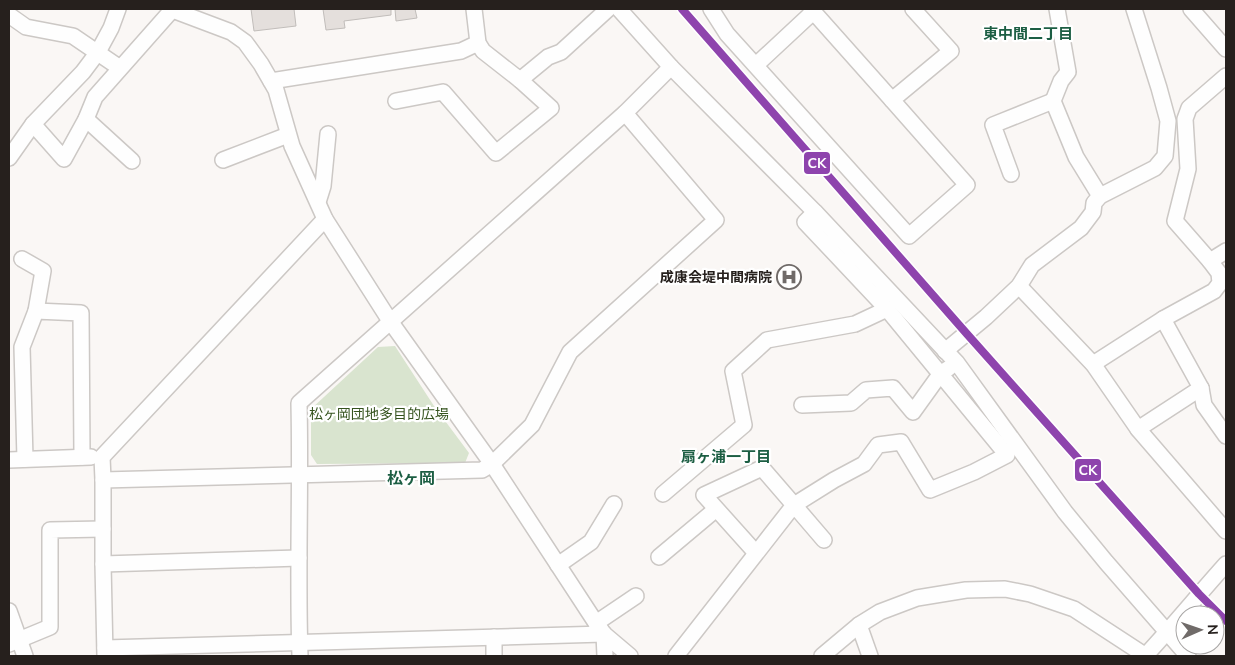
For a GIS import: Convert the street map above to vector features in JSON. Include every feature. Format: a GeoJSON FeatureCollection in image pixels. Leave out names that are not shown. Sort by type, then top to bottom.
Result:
{"type":"FeatureCollection","features":[{"type":"Feature","properties":{"kind":"street"},"geometry":{"type":"LineString","coordinates":[[9,158],[33,124],[83,72],[98,52],[111,28],[118,9]]}},
{"type":"Feature","properties":{"kind":"street"},"geometry":{"type":"LineString","coordinates":[[33,124],[64,159],[86,119],[95,97],[171,9],[231,32],[244,42],[261,64],[276,90],[292,146],[325,218],[390,321],[492,464],[600,628],[630,656]]}},
{"type":"Feature","properties":{"kind":"street"},"geometry":{"type":"LineString","coordinates":[[396,101],[443,92],[496,153],[550,108],[520,80],[483,51],[478,43],[474,9]]}},
{"type":"Feature","properties":{"kind":"street"},"geometry":{"type":"LineString","coordinates":[[520,80],[548,56],[561,52],[608,9]]}},
{"type":"Feature","properties":{"kind":"street"},"geometry":{"type":"LineString","coordinates":[[619,9],[671,67],[815,212],[956,363],[1065,512],[1167,634],[1188,656]]}},
{"type":"Feature","properties":{"kind":"street"},"geometry":{"type":"LineString","coordinates":[[711,9],[727,34],[909,236],[967,185],[812,10],[756,65]]}},
{"type":"Feature","properties":{"kind":"street"},"geometry":{"type":"LineString","coordinates":[[892,100],[950,51],[913,9]]}},
{"type":"Feature","properties":{"kind":"street"},"geometry":{"type":"LineString","coordinates":[[1057,9],[1068,72],[1061,81],[1053,101],[1076,157],[1100,196]]}},
{"type":"Feature","properties":{"kind":"street"},"geometry":{"type":"LineString","coordinates":[[945,351],[986,317],[1019,286],[1032,265],[1081,228],[1093,212],[1094,203],[1100,196],[1155,168],[1165,156],[1168,121],[1134,9]]}},
{"type":"Feature","properties":{"kind":"street"},"geometry":{"type":"LineString","coordinates":[[1191,9],[1226,49]]}},
{"type":"Feature","properties":{"kind":"street"},"geometry":{"type":"LineString","coordinates":[[9,15],[26,27],[73,36],[120,68]]}},
{"type":"Feature","properties":{"kind":"street"},"geometry":{"type":"LineString","coordinates":[[270,81],[461,51],[478,43]]}},
{"type":"Feature","properties":{"kind":"street"},"geometry":{"type":"LineString","coordinates":[[299,649],[301,474],[299,403],[625,113],[671,67]]}},
{"type":"Feature","properties":{"kind":"street"},"geometry":{"type":"LineString","coordinates":[[1093,364],[1163,319],[1214,291],[1220,283],[1219,273],[1175,221],[1188,169],[1184,118],[1189,108],[1226,76]]}},
{"type":"Feature","properties":{"kind":"street"},"geometry":{"type":"LineString","coordinates":[[1011,174],[993,125],[1053,101]]}},
{"type":"Feature","properties":{"kind":"street"},"geometry":{"type":"LineString","coordinates":[[104,480],[482,470],[492,464],[532,425],[570,352],[716,220],[625,113]]}},
{"type":"Feature","properties":{"kind":"street"},"geometry":{"type":"LineString","coordinates":[[1168,121],[1184,118]]}},
{"type":"Feature","properties":{"kind":"street"},"geometry":{"type":"LineString","coordinates":[[86,119],[132,161]]}},
{"type":"Feature","properties":{"kind":"street"},"geometry":{"type":"LineString","coordinates":[[318,202],[323,186],[328,134]]}},
{"type":"Feature","properties":{"kind":"street"},"geometry":{"type":"LineString","coordinates":[[223,160],[288,135]]}},
{"type":"Feature","properties":{"kind":"street"},"geometry":{"type":"LineString","coordinates":[[676,656],[794,505],[864,464],[878,445],[901,442],[930,490],[974,472],[1007,455],[887,309],[805,222],[815,212]]}},
{"type":"Feature","properties":{"kind":"street"},"geometry":{"type":"LineString","coordinates":[[9,460],[102,457],[325,218]]}},
{"type":"Feature","properties":{"kind":"street"},"geometry":{"type":"LineString","coordinates":[[1210,261],[1226,251]]}},
{"type":"Feature","properties":{"kind":"street"},"geometry":{"type":"LineString","coordinates":[[22,259],[43,271],[36,310],[15,350],[25,459]]}},
{"type":"Feature","properties":{"kind":"street"},"geometry":{"type":"LineString","coordinates":[[1019,286],[1093,364],[1138,429],[1226,530]]}},
{"type":"Feature","properties":{"kind":"street"},"geometry":{"type":"LineString","coordinates":[[663,494],[744,425],[733,371],[767,340],[855,324],[887,309]]}},
{"type":"Feature","properties":{"kind":"street"},"geometry":{"type":"LineString","coordinates":[[36,310],[81,312],[82,457]]}},
{"type":"Feature","properties":{"kind":"street"},"geometry":{"type":"LineString","coordinates":[[1163,319],[1201,388],[1204,405],[1226,436]]}},
{"type":"Feature","properties":{"kind":"street"},"geometry":{"type":"LineString","coordinates":[[802,405],[851,403],[866,390],[893,388],[913,412],[941,373],[956,363]]}},
{"type":"Feature","properties":{"kind":"street"},"geometry":{"type":"LineString","coordinates":[[1138,429],[1201,388]]}},
{"type":"Feature","properties":{"kind":"street"},"geometry":{"type":"LineString","coordinates":[[102,457],[104,480],[105,652],[299,649],[494,637],[600,628],[636,596]]}},
{"type":"Feature","properties":{"kind":"street"},"geometry":{"type":"LineString","coordinates":[[756,554],[715,510],[704,495],[762,468],[824,540]]}},
{"type":"Feature","properties":{"kind":"street"},"geometry":{"type":"LineString","coordinates":[[558,566],[591,542],[614,504]]}},
{"type":"Feature","properties":{"kind":"street"},"geometry":{"type":"LineString","coordinates":[[659,557],[715,510]]}},
{"type":"Feature","properties":{"kind":"street"},"geometry":{"type":"LineString","coordinates":[[14,642],[50,627],[50,530],[103,529]]}},
{"type":"Feature","properties":{"kind":"street"},"geometry":{"type":"LineString","coordinates":[[103,564],[299,558]]}},
{"type":"Feature","properties":{"kind":"street"},"geometry":{"type":"LineString","coordinates":[[822,656],[859,625],[880,612],[917,598],[966,590],[1005,590],[1030,594],[1074,609],[1146,656],[1226,564]]}},
{"type":"Feature","properties":{"kind":"street"},"geometry":{"type":"LineString","coordinates":[[9,611],[14,642],[25,656]]}},
{"type":"Feature","properties":{"kind":"street"},"geometry":{"type":"LineString","coordinates":[[859,625],[870,656]]}},
{"type":"Feature","properties":{"kind":"street"},"geometry":{"type":"LineString","coordinates":[[600,628],[605,656]]}},
{"type":"Feature","properties":{"kind":"street"},"geometry":{"type":"LineString","coordinates":[[494,637],[494,656]]}},
{"type":"Feature","properties":{"kind":"green space","name":"松ヶ岡団地多目的広場"},"geometry":{"type":"Polygon","coordinates":[[[395,346],[434,406],[469,453],[465,463],[317,464],[311,455],[311,409],[378,347],[395,346]]]}},
{"type":"Feature","properties":{"kind":"building"},"geometry":{"type":"Polygon","coordinates":[[[251,9],[294,9],[296,26],[254,31],[251,9]]]}},
{"type":"Feature","properties":{"kind":"building"},"geometry":{"type":"Polygon","coordinates":[[[323,9],[391,9],[391,15],[344,21],[345,28],[326,30],[323,9]]]}},
{"type":"Feature","properties":{"kind":"building"},"geometry":{"type":"Polygon","coordinates":[[[395,9],[415,9],[417,18],[396,21],[395,9]]]}},
{"type":"Feature","properties":{"kind":"transit line","name":"CK"},"geometry":{"type":"LineString","coordinates":[[682,9],[967,334],[1199,594],[1226,621]]}},
{"type":"Feature","properties":{"kind":"place","name":"成康会堤中間病院"},"geometry":{"type":"Point","coordinates":[789,277]}},
{"type":"Feature","properties":{"kind":"district","name":"東中間二丁目"},"geometry":{"type":"Point","coordinates":[1028,34]}},
{"type":"Feature","properties":{"kind":"district","name":"扇ヶ浦一丁目"},"geometry":{"type":"Point","coordinates":[726,457]}},
{"type":"Feature","properties":{"kind":"district","name":"松ヶ岡"},"geometry":{"type":"Point","coordinates":[411,478]}}]}
